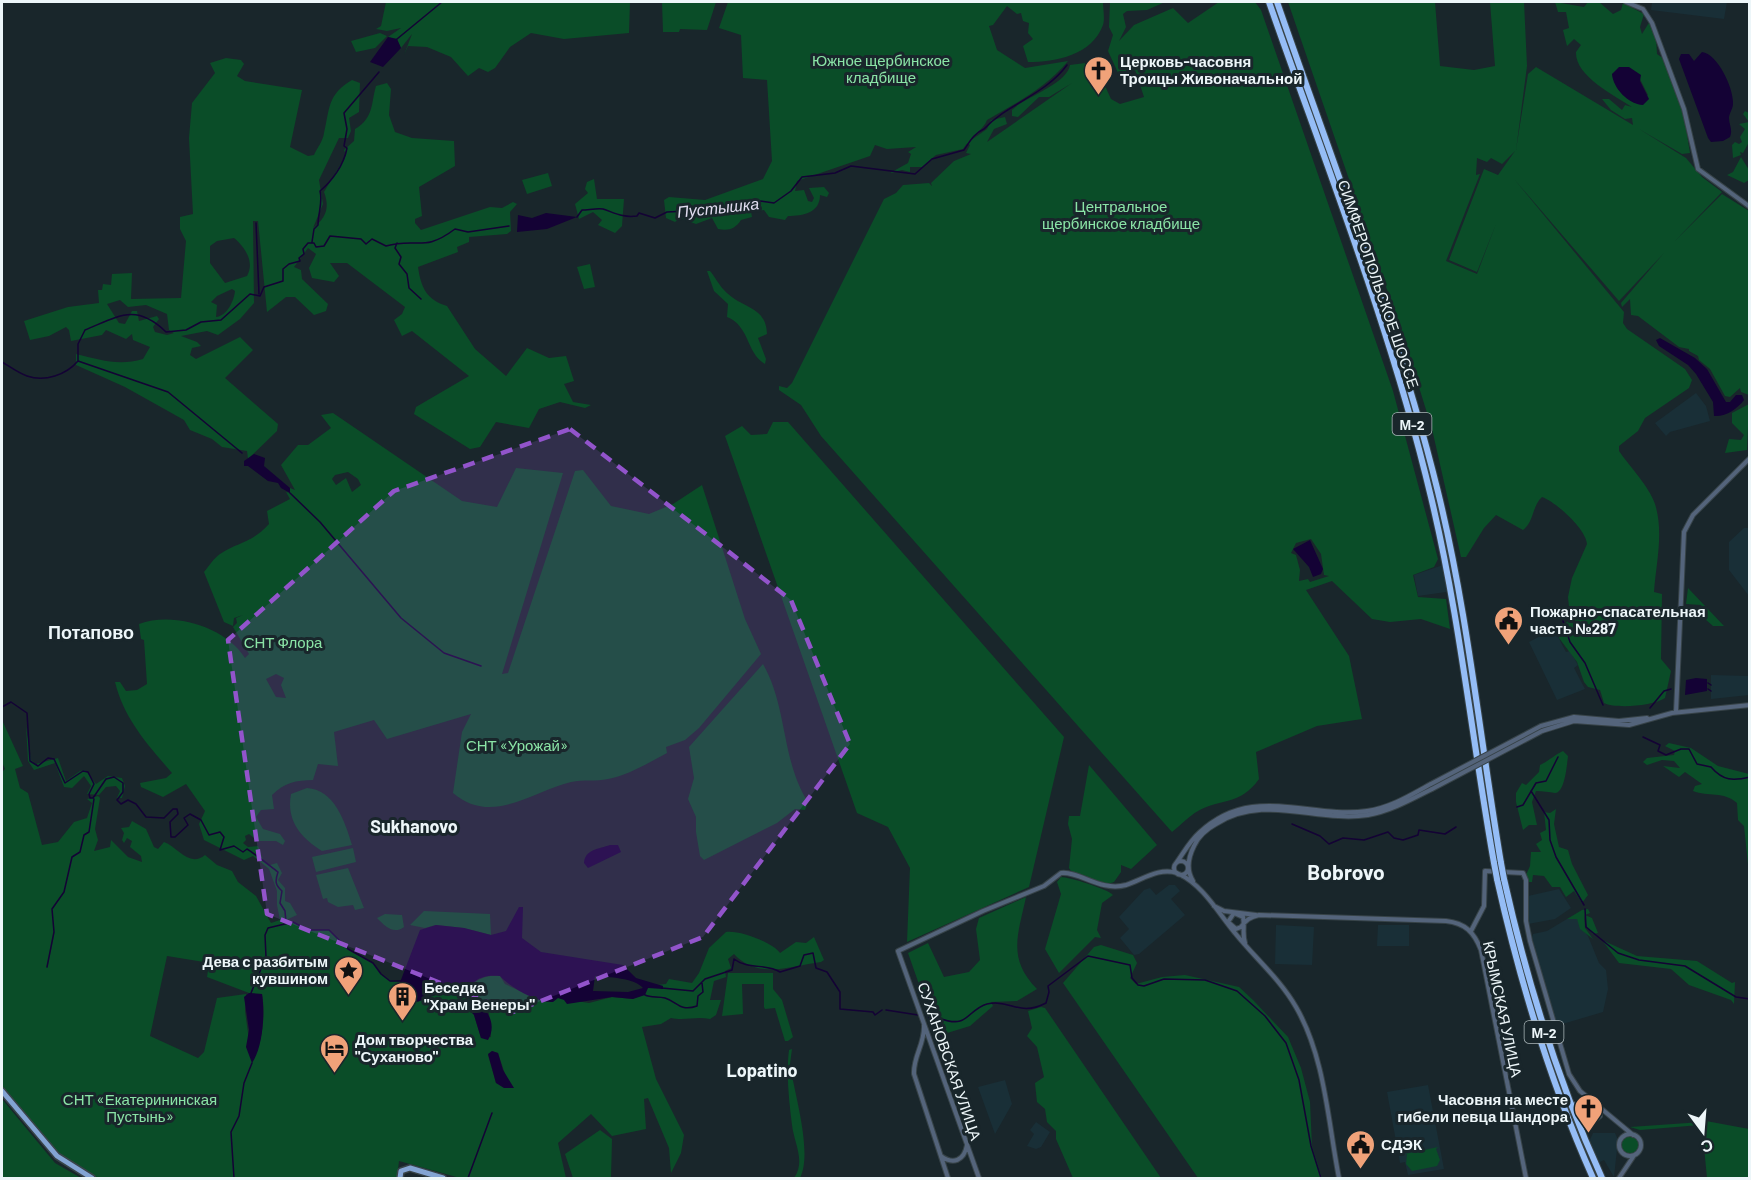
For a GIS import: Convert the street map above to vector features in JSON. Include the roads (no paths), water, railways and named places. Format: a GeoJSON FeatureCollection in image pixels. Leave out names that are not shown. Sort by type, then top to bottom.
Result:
{"type":"FeatureCollection","features":[{"type":"Feature","properties":{"kind":"highway","name":"СИМФЕРОПОЛЬСКОЕ ШОССЕ"},"geometry":{"type":"LineString","coordinates":[[1269,2],[1389,347],[1417,439],[1459,628],[1497,863]]}},
{"type":"Feature","properties":{"kind":"highway","name":"СИМФЕРОПОЛЬСКОЕ ШОССЕ"},"geometry":{"type":"LineString","coordinates":[[1277,2],[1396,344],[1432,471],[1466,626],[1497,863]]}},
{"type":"Feature","properties":{"kind":"highway","name":"М-2"},"geometry":{"type":"LineString","coordinates":[[1497,863],[1536,1029],[1556,1088],[1593,1179]]}},
{"type":"Feature","properties":{"kind":"highway","name":"М-2"},"geometry":{"type":"LineString","coordinates":[[1501,879],[1558,1072],[1602,1179]]}},
{"type":"Feature","properties":{"kind":"main road"},"geometry":{"type":"LineString","coordinates":[[2,1091],[54,1153],[92,1179]]}},
{"type":"Feature","properties":{"kind":"main road"},"geometry":{"type":"LineString","coordinates":[[400,1179],[402,1171],[410,1168],[442,1179]]}},
{"type":"Feature","properties":{"kind":"street"},"geometry":{"type":"LineString","coordinates":[[1626,2],[1648,14],[1684,109],[1696,165],[1749,207]]}},
{"type":"Feature","properties":{"kind":"street"},"geometry":{"type":"LineString","coordinates":[[1676,712],[1684,532],[1693,515],[1749,458]]}},
{"type":"Feature","properties":{"kind":"street"},"geometry":{"type":"LineString","coordinates":[[1188,869],[1191,852],[1198,839],[1213,826],[1234,815],[1267,809],[1345,816],[1369,815],[1389,809],[1542,728],[1574,717],[1619,721],[1651,718],[1676,712],[1749,705]]}},
{"type":"Feature","properties":{"kind":"street"},"geometry":{"type":"LineString","coordinates":[[1165,872],[1176,863],[1197,834],[1210,824],[1246,807],[1272,805],[1346,812],[1369,811],[1431,787]]}},
{"type":"Feature","properties":{"kind":"street"},"geometry":{"type":"LineString","coordinates":[[1176,863],[1184,862],[1194,884]]}},
{"type":"Feature","properties":{"kind":"street"},"geometry":{"type":"LineString","coordinates":[[1176,863],[1178,874]]}},
{"type":"Feature","properties":{"kind":"street"},"geometry":{"type":"LineString","coordinates":[[1178,874],[1188,869]]}},
{"type":"Feature","properties":{"kind":"street"},"geometry":{"type":"LineString","coordinates":[[1471,931],[1484,906],[1485,871],[1523,873],[1526,880],[1527,925],[1555,1032],[1572,1081],[1599,1107],[1600,1116],[1594,1121],[1585,1122],[1580,1118],[1558,1072]]}},
{"type":"Feature","properties":{"kind":"street"},"geometry":{"type":"LineString","coordinates":[[1165,872],[1178,874],[1194,884],[1288,995],[1310,1037],[1339,1179]]}},
{"type":"Feature","properties":{"kind":"street","name":"СУХАНОВСКАЯ УЛИЦА"},"geometry":{"type":"LineString","coordinates":[[979,1179],[898,951],[960,924],[983,911],[1044,886],[1061,873],[1097,884],[1126,885],[1165,872]]}},
{"type":"Feature","properties":{"kind":"street"},"geometry":{"type":"LineString","coordinates":[[1210,903],[1224,911],[1259,915]]}},
{"type":"Feature","properties":{"kind":"street"},"geometry":{"type":"LineString","coordinates":[[1237,913],[1243,917],[1245,943]]}},
{"type":"Feature","properties":{"kind":"street"},"geometry":{"type":"LineString","coordinates":[[1231,927],[1229,918],[1237,913]]}},
{"type":"Feature","properties":{"kind":"street","name":"КРЫМСКАЯ УЛИЦА"},"geometry":{"type":"LineString","coordinates":[[1244,922],[1259,915],[1446,921],[1462,925],[1471,931],[1483,958],[1526,1179]]}},
{"type":"Feature","properties":{"kind":"street"},"geometry":{"type":"LineString","coordinates":[[1231,927],[1239,928],[1244,922]]}},
{"type":"Feature","properties":{"kind":"street"},"geometry":{"type":"LineString","coordinates":[[922,1016],[924,1038],[914,1060],[914,1074],[948,1178]]}},
{"type":"Feature","properties":{"kind":"street"},"geometry":{"type":"LineString","coordinates":[[919,1050],[928,1045],[934,1052]]}},
{"type":"Feature","properties":{"kind":"street"},"geometry":{"type":"LineString","coordinates":[[1593,1101],[1641,1143],[1619,1179]]}},
{"type":"Feature","properties":{"kind":"street"},"geometry":{"type":"LineString","coordinates":[[1633,1135],[1623,1137],[1620,1148],[1625,1155],[1636,1154]]}},
{"type":"Feature","properties":{"kind":"street"},"geometry":{"type":"LineString","coordinates":[[940,1155],[948,1161],[958,1160],[964,1155],[967,1145]]}},
{"type":"Feature","properties":{"kind":"waterway"},"geometry":{"type":"LineString","coordinates":[[397,39],[442,2]]}},
{"type":"Feature","properties":{"kind":"waterway","name":"Пустышка"},"geometry":{"type":"LineString","coordinates":[[577,217],[582,210],[595,209],[603,209],[623,216],[637,216],[639,213],[655,218],[667,212],[708,210],[760,201],[774,203],[791,191],[802,177],[835,173],[851,166],[915,174],[932,159],[964,150],[977,133],[1048,84],[1067,65]]}},
{"type":"Feature","properties":{"kind":"waterway"},"geometry":{"type":"LineString","coordinates":[[312,242],[314,229],[318,225],[320,191],[337,172],[347,148],[344,146],[347,129],[344,113],[379,72]]}},
{"type":"Feature","properties":{"kind":"waterway"},"geometry":{"type":"LineString","coordinates":[[256,223],[259,294]]}},
{"type":"Feature","properties":{"kind":"waterway","name":"Пустышка"},"geometry":{"type":"LineString","coordinates":[[2,362],[27,376],[48,378],[68,370],[78,361],[78,344],[85,330],[108,320],[136,315],[145,317],[166,332],[186,330],[201,322],[221,320],[250,294],[260,296],[264,287],[283,281],[283,269],[289,264],[300,261],[299,258],[304,254],[303,249],[308,243],[314,243],[316,247],[324,246],[330,236],[361,239],[366,244],[372,239],[386,246],[428,243],[455,229],[468,232],[509,226]]}},
{"type":"Feature","properties":{"kind":"waterway"},"geometry":{"type":"LineString","coordinates":[[397,243],[395,248],[401,257],[399,264],[407,274],[409,288],[421,299]]}},
{"type":"Feature","properties":{"kind":"waterway"},"geometry":{"type":"LineString","coordinates":[[78,361],[168,392],[242,453]]}},
{"type":"Feature","properties":{"kind":"waterway"},"geometry":{"type":"LineString","coordinates":[[290,493],[320,522],[401,618],[444,653],[481,666]]}},
{"type":"Feature","properties":{"kind":"waterway"},"geometry":{"type":"LineString","coordinates":[[1563,621],[1570,642],[1585,663],[1603,705]]}},
{"type":"Feature","properties":{"kind":"waterway"},"geometry":{"type":"LineString","coordinates":[[1650,708],[1664,691],[1671,689]]}},
{"type":"Feature","properties":{"kind":"waterway"},"geometry":{"type":"LineString","coordinates":[[2,707],[11,702],[27,713],[30,761],[38,766],[48,758],[54,759],[65,783],[83,771],[88,772],[94,784],[89,794],[90,798],[93,798]]}},
{"type":"Feature","properties":{"kind":"waterway"},"geometry":{"type":"LineString","coordinates":[[1643,737],[1660,745],[1658,751],[1666,755],[1681,749],[1689,749],[1697,764],[1711,767],[1724,777],[1733,779],[1750,777]]}},
{"type":"Feature","properties":{"kind":"waterway"},"geometry":{"type":"LineString","coordinates":[[1517,807],[1523,805],[1536,783],[1546,781],[1558,757]]}},
{"type":"Feature","properties":{"kind":"waterway"},"geometry":{"type":"LineString","coordinates":[[93,798],[106,779],[114,777],[123,783],[123,792],[117,800],[121,804],[128,800],[136,804],[146,817],[164,818],[173,809],[177,809],[178,814],[170,822],[171,837],[175,837],[188,825],[184,818],[190,814],[201,820],[209,835],[220,832],[224,837],[220,850],[234,846],[243,852],[249,850],[278,872],[276,883],[282,891],[280,903],[285,911],[286,922]]}},
{"type":"Feature","properties":{"kind":"waterway"},"geometry":{"type":"LineString","coordinates":[[1531,791],[1549,820],[1550,840],[1556,857],[1584,905]]}},
{"type":"Feature","properties":{"kind":"waterway"},"geometry":{"type":"LineString","coordinates":[[1750,797],[1750,803]]}},
{"type":"Feature","properties":{"kind":"waterway"},"geometry":{"type":"LineString","coordinates":[[47,967],[54,932],[52,909],[64,892],[72,857],[80,852],[84,835],[89,832],[94,799]]}},
{"type":"Feature","properties":{"kind":"waterway"},"geometry":{"type":"LineString","coordinates":[[1292,824],[1320,836],[1329,844],[1343,838],[1364,840],[1388,832],[1394,838],[1403,840],[1418,835],[1419,830],[1445,834],[1456,827]]}},
{"type":"Feature","properties":{"kind":"waterway"},"geometry":{"type":"LineString","coordinates":[[1585,909],[1586,927],[1618,953],[1639,960],[1685,966],[1736,997],[1750,999]]}},
{"type":"Feature","properties":{"kind":"waterway"},"geometry":{"type":"LineString","coordinates":[[251,993],[266,957],[265,935],[268,928],[293,922],[308,930],[329,930],[348,949],[373,963],[390,981],[401,981]]}},
{"type":"Feature","properties":{"kind":"waterway"},"geometry":{"type":"LineString","coordinates":[[662,988],[693,991],[705,979],[732,970],[734,959],[745,964],[775,969],[780,972],[800,966],[804,955],[813,953],[816,968],[827,972],[840,992],[840,1009],[873,1012],[875,1015],[882,1010]]}},
{"type":"Feature","properties":{"kind":"waterway"},"geometry":{"type":"LineString","coordinates":[[928,1015],[956,1022],[987,1004],[995,1003],[1022,1008],[1037,1007],[1046,1003],[1048,986],[1088,956],[1130,965],[1132,978],[1138,985],[1144,986],[1164,979],[1205,980],[1237,991],[1265,1016],[1286,1043],[1299,1080],[1311,1146],[1321,1178]]}},
{"type":"Feature","properties":{"kind":"waterway"},"geometry":{"type":"LineString","coordinates":[[645,995],[665,998],[683,1007],[691,1008],[697,1006],[698,996],[703,992],[702,983]]}},
{"type":"Feature","properties":{"kind":"waterway"},"geometry":{"type":"LineString","coordinates":[[886,1010],[918,1015]]}},
{"type":"Feature","properties":{"kind":"waterway"},"geometry":{"type":"LineString","coordinates":[[926,1016],[928,1015],[933,1030],[945,1039]]}},
{"type":"Feature","properties":{"kind":"waterway"},"geometry":{"type":"LineString","coordinates":[[234,1178],[231,1132],[239,1116],[244,1083],[252,1063]]}},
{"type":"Feature","properties":{"kind":"waterway"},"geometry":{"type":"LineString","coordinates":[[468,1178],[492,1113]]}},
{"type":"Feature","properties":{"kind":"place","name":"Церковь-часовня Троицы Живоначальной"},"geometry":{"type":"Point","coordinates":[1099,96]}},
{"type":"Feature","properties":{"kind":"place","name":"Пожарно-спасательная часть №287"},"geometry":{"type":"Point","coordinates":[1509,646]}},
{"type":"Feature","properties":{"kind":"place","name":"Дева с разбитым кувшином"},"geometry":{"type":"Point","coordinates":[349,996]}},
{"type":"Feature","properties":{"kind":"place","name":"Беседка \"Храм Венеры\""},"geometry":{"type":"Point","coordinates":[403,1022]}},
{"type":"Feature","properties":{"kind":"place","name":"Дом творчества \"Суханово\""},"geometry":{"type":"Point","coordinates":[334,1074]}},
{"type":"Feature","properties":{"kind":"place","name":"Часовня на месте гибели певца Шандора"},"geometry":{"type":"Point","coordinates":[1589,1134]}},
{"type":"Feature","properties":{"kind":"place","name":"СДЭК"},"geometry":{"type":"Point","coordinates":[1360,1170]}},
{"type":"Feature","properties":{"kind":"district","name":"Потапово"},"geometry":{"type":"Point","coordinates":[91,632]}},
{"type":"Feature","properties":{"kind":"district","name":"Sukhanovo"},"geometry":{"type":"Point","coordinates":[414,826]}},
{"type":"Feature","properties":{"kind":"district","name":"Bobrovo"},"geometry":{"type":"Point","coordinates":[1346,871]}},
{"type":"Feature","properties":{"kind":"district","name":"Lopatino"},"geometry":{"type":"Point","coordinates":[762,1070]}},
{"type":"Feature","properties":{"kind":"park label","name":"Южное щербинское кладбище"},"geometry":{"type":"Point","coordinates":[881,68]}},
{"type":"Feature","properties":{"kind":"park label","name":"Центральное щербинское кладбище"},"geometry":{"type":"Point","coordinates":[1121,214]}},
{"type":"Feature","properties":{"kind":"park label","name":"СНТ Флора"},"geometry":{"type":"Point","coordinates":[283,642]}},
{"type":"Feature","properties":{"kind":"park label","name":"СНТ «Урожай»"},"geometry":{"type":"Point","coordinates":[517,745]}},
{"type":"Feature","properties":{"kind":"park label","name":"СНТ «Екатерининская Пустынь»"},"geometry":{"type":"Point","coordinates":[140,1108]}}]}
